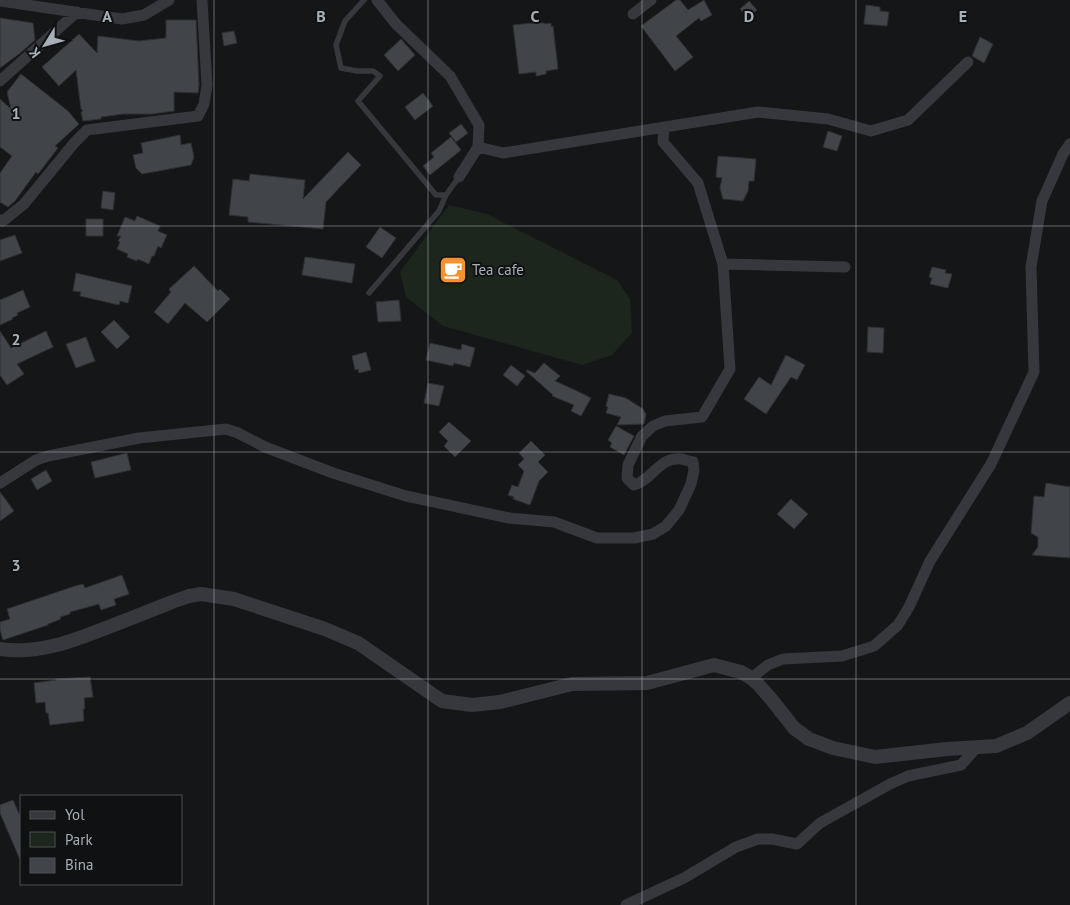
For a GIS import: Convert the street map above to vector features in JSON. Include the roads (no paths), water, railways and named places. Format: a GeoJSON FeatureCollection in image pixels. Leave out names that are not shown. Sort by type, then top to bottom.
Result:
{"type":"FeatureCollection","features":[{"type":"Feature","properties":{"kind":"street"},"geometry":{"type":"LineString","coordinates":[[0,1],[122,19],[144,15],[169,0]]}},
{"type":"Feature","properties":{"kind":"street"},"geometry":{"type":"LineString","coordinates":[[0,220],[3,221],[24,204],[87,130],[198,116],[204,104],[207,85],[202,0]]}},
{"type":"Feature","properties":{"kind":"street"},"geometry":{"type":"LineString","coordinates":[[377,0],[396,24],[450,76],[479,125],[478,147],[459,177]]}},
{"type":"Feature","properties":{"kind":"street"},"geometry":{"type":"LineString","coordinates":[[633,14],[651,0]]}},
{"type":"Feature","properties":{"kind":"street"},"geometry":{"type":"LineString","coordinates":[[0,81],[77,12]]}},
{"type":"Feature","properties":{"kind":"street"},"geometry":{"type":"LineString","coordinates":[[478,147],[503,153],[758,112],[828,119],[871,131],[908,120],[968,62]]}},
{"type":"Feature","properties":{"kind":"street"},"geometry":{"type":"LineString","coordinates":[[0,483],[36,460],[48,456],[139,438],[226,429],[333,474],[406,496],[509,518],[554,522],[597,538],[634,538],[653,534],[666,526],[679,510],[691,484],[694,470],[693,462],[678,458],[665,462],[640,483],[634,485],[627,478],[628,465],[642,436],[653,426],[665,421],[702,416],[730,369],[723,264],[698,183],[663,142],[664,128]]}},
{"type":"Feature","properties":{"kind":"street"},"geometry":{"type":"LineString","coordinates":[[751,678],[768,665],[783,659],[842,656],[874,646],[898,625],[909,607],[930,561],[991,464],[1034,372],[1031,267],[1042,201],[1063,154],[1070,144]]}},
{"type":"Feature","properties":{"kind":"street"},"geometry":{"type":"LineString","coordinates":[[723,264],[845,267]]}},
{"type":"Feature","properties":{"kind":"street"},"geometry":{"type":"LineString","coordinates":[[0,649],[11,651],[35,650],[75,640],[172,602],[201,594],[234,599],[325,629],[358,643],[442,701],[472,705],[500,702],[572,684],[647,683],[714,665],[741,672],[751,678],[772,700],[794,728],[809,739],[833,748],[874,757],[996,746],[1027,733],[1070,703]]}},
{"type":"Feature","properties":{"kind":"street"},"geometry":{"type":"LineString","coordinates":[[626,905],[684,878],[736,847],[758,839],[797,844],[820,823],[890,784],[908,776],[961,765],[978,747]]}},
{"type":"Feature","properties":{"kind":"lane"},"geometry":{"type":"LineString","coordinates":[[364,0],[345,21],[336,45],[341,68],[373,71],[380,76],[358,101],[436,195],[446,195]]}},
{"type":"Feature","properties":{"kind":"lane"},"geometry":{"type":"LineString","coordinates":[[369,293],[439,211],[446,195],[459,177]]}},
{"type":"Feature","properties":{"kind":"place","name":"Tea cafe"},"geometry":{"type":"Point","coordinates":[453,270]}}]}
